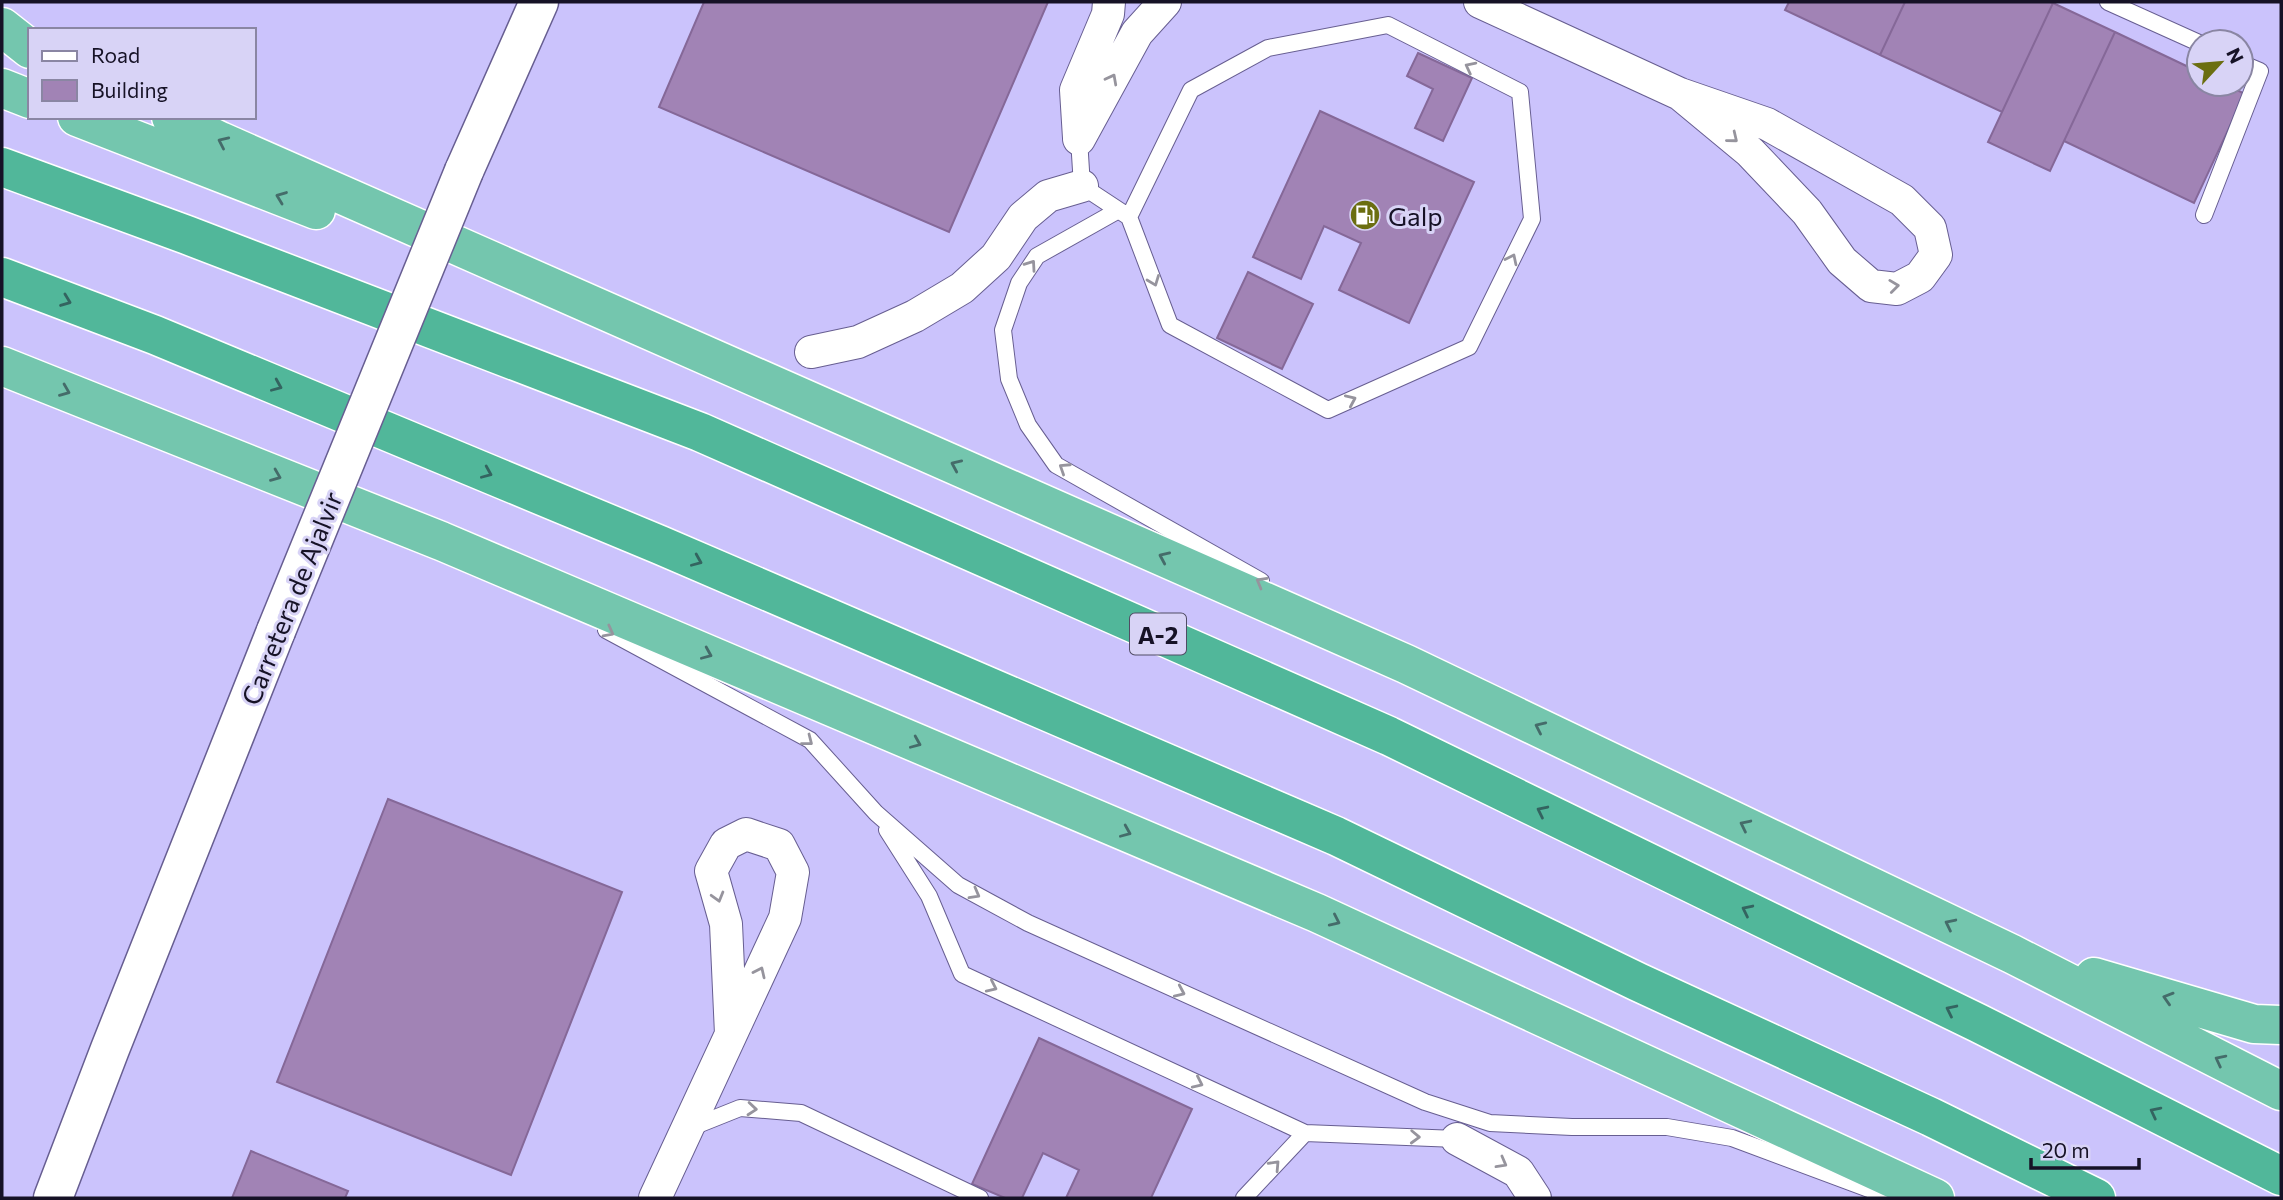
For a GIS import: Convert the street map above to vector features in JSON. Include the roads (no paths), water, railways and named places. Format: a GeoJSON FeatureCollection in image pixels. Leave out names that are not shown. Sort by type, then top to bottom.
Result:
{"type":"FeatureCollection","features":[{"type":"Feature","properties":{"kind":"highway"},"geometry":{"type":"LineString","coordinates":[[2,27],[28,47]]}},
{"type":"Feature","properties":{"kind":"highway"},"geometry":{"type":"LineString","coordinates":[[2,88],[28,98]]}},
{"type":"Feature","properties":{"kind":"highway"},"geometry":{"type":"LineString","coordinates":[[82,119],[212,171],[734,368]]}},
{"type":"Feature","properties":{"kind":"highway"},"geometry":{"type":"LineString","coordinates":[[175,119],[1406,664],[2012,954],[2281,1091]]}},
{"type":"Feature","properties":{"kind":"highway","name":"A-2"},"geometry":{"type":"LineString","coordinates":[[2,167],[700,432],[1351,719],[1978,1023],[2281,1176]]}},
{"type":"Feature","properties":{"kind":"highway"},"geometry":{"type":"LineString","coordinates":[[2,277],[155,335],[660,545],[1336,835],[1638,982],[1919,1111],[2096,1198]]}},
{"type":"Feature","properties":{"kind":"highway"},"geometry":{"type":"LineString","coordinates":[[2,366],[441,541],[1317,913],[1935,1198]]}},
{"type":"Feature","properties":{"kind":"highway"},"geometry":{"type":"LineString","coordinates":[[2012,954],[2254,1024],[2281,1026]]}},
{"type":"Feature","properties":{"kind":"street","name":"Carretera de Ajalvir"},"geometry":{"type":"LineString","coordinates":[[53,1198],[276,632],[464,171],[539,2]]}},
{"type":"Feature","properties":{"kind":"street"},"geometry":{"type":"LineString","coordinates":[[1079,139],[1076,90],[1108,14],[1109,2]]}},
{"type":"Feature","properties":{"kind":"street"},"geometry":{"type":"LineString","coordinates":[[1079,139],[1137,33],[1165,2]]}},
{"type":"Feature","properties":{"kind":"street"},"geometry":{"type":"LineString","coordinates":[[1480,2],[1681,94],[1767,124],[1902,200],[1930,228],[1936,255],[1920,277],[1897,289],[1871,286],[1842,261],[1807,212],[1751,152],[1681,94]]}},
{"type":"Feature","properties":{"kind":"street"},"geometry":{"type":"LineString","coordinates":[[811,352],[858,342],[915,316],[962,288],[996,257],[1023,217],[1048,196],[1082,186]]}},
{"type":"Feature","properties":{"kind":"street"},"geometry":{"type":"LineString","coordinates":[[655,1198],[785,918],[793,872],[779,845],[746,834],[726,844],[710,871],[726,924],[731,1034]]}},
{"type":"Feature","properties":{"kind":"street"},"geometry":{"type":"LineString","coordinates":[[1457,1139],[1518,1172],[1535,1198]]}},
{"type":"Feature","properties":{"kind":"lane"},"geometry":{"type":"LineString","coordinates":[[2108,2],[2185,37]]}},
{"type":"Feature","properties":{"kind":"lane"},"geometry":{"type":"LineString","coordinates":[[1079,139],[1082,186],[1123,214],[1170,325],[1328,410],[1469,347],[1532,219],[1520,92],[1388,25],[1268,48],[1191,90],[1123,214],[1037,256],[1019,283],[1003,330],[1009,379],[1028,425],[1056,465],[1406,664]]}},
{"type":"Feature","properties":{"kind":"lane"},"geometry":{"type":"LineString","coordinates":[[2255,69],[2260,71],[2255,84]]}},
{"type":"Feature","properties":{"kind":"lane"},"geometry":{"type":"LineString","coordinates":[[2204,215],[2250,98]]}},
{"type":"Feature","properties":{"kind":"lane"},"geometry":{"type":"LineString","coordinates":[[441,541],[810,740],[876,813],[958,884],[1028,923],[1425,1102],[1490,1123],[1572,1127],[1667,1127],[1732,1138],[1893,1198]]}},
{"type":"Feature","properties":{"kind":"lane"},"geometry":{"type":"LineString","coordinates":[[876,813],[929,896],[962,974],[1305,1133],[1457,1139],[1490,1123]]}},
{"type":"Feature","properties":{"kind":"lane"},"geometry":{"type":"LineString","coordinates":[[687,1129],[740,1108],[801,1113],[979,1198]]}},
{"type":"Feature","properties":{"kind":"lane"},"geometry":{"type":"LineString","coordinates":[[1244,1198],[1305,1133]]}},
{"type":"Feature","properties":{"kind":"place","name":"Galp"},"geometry":{"type":"Point","coordinates":[1365,215]}}]}
